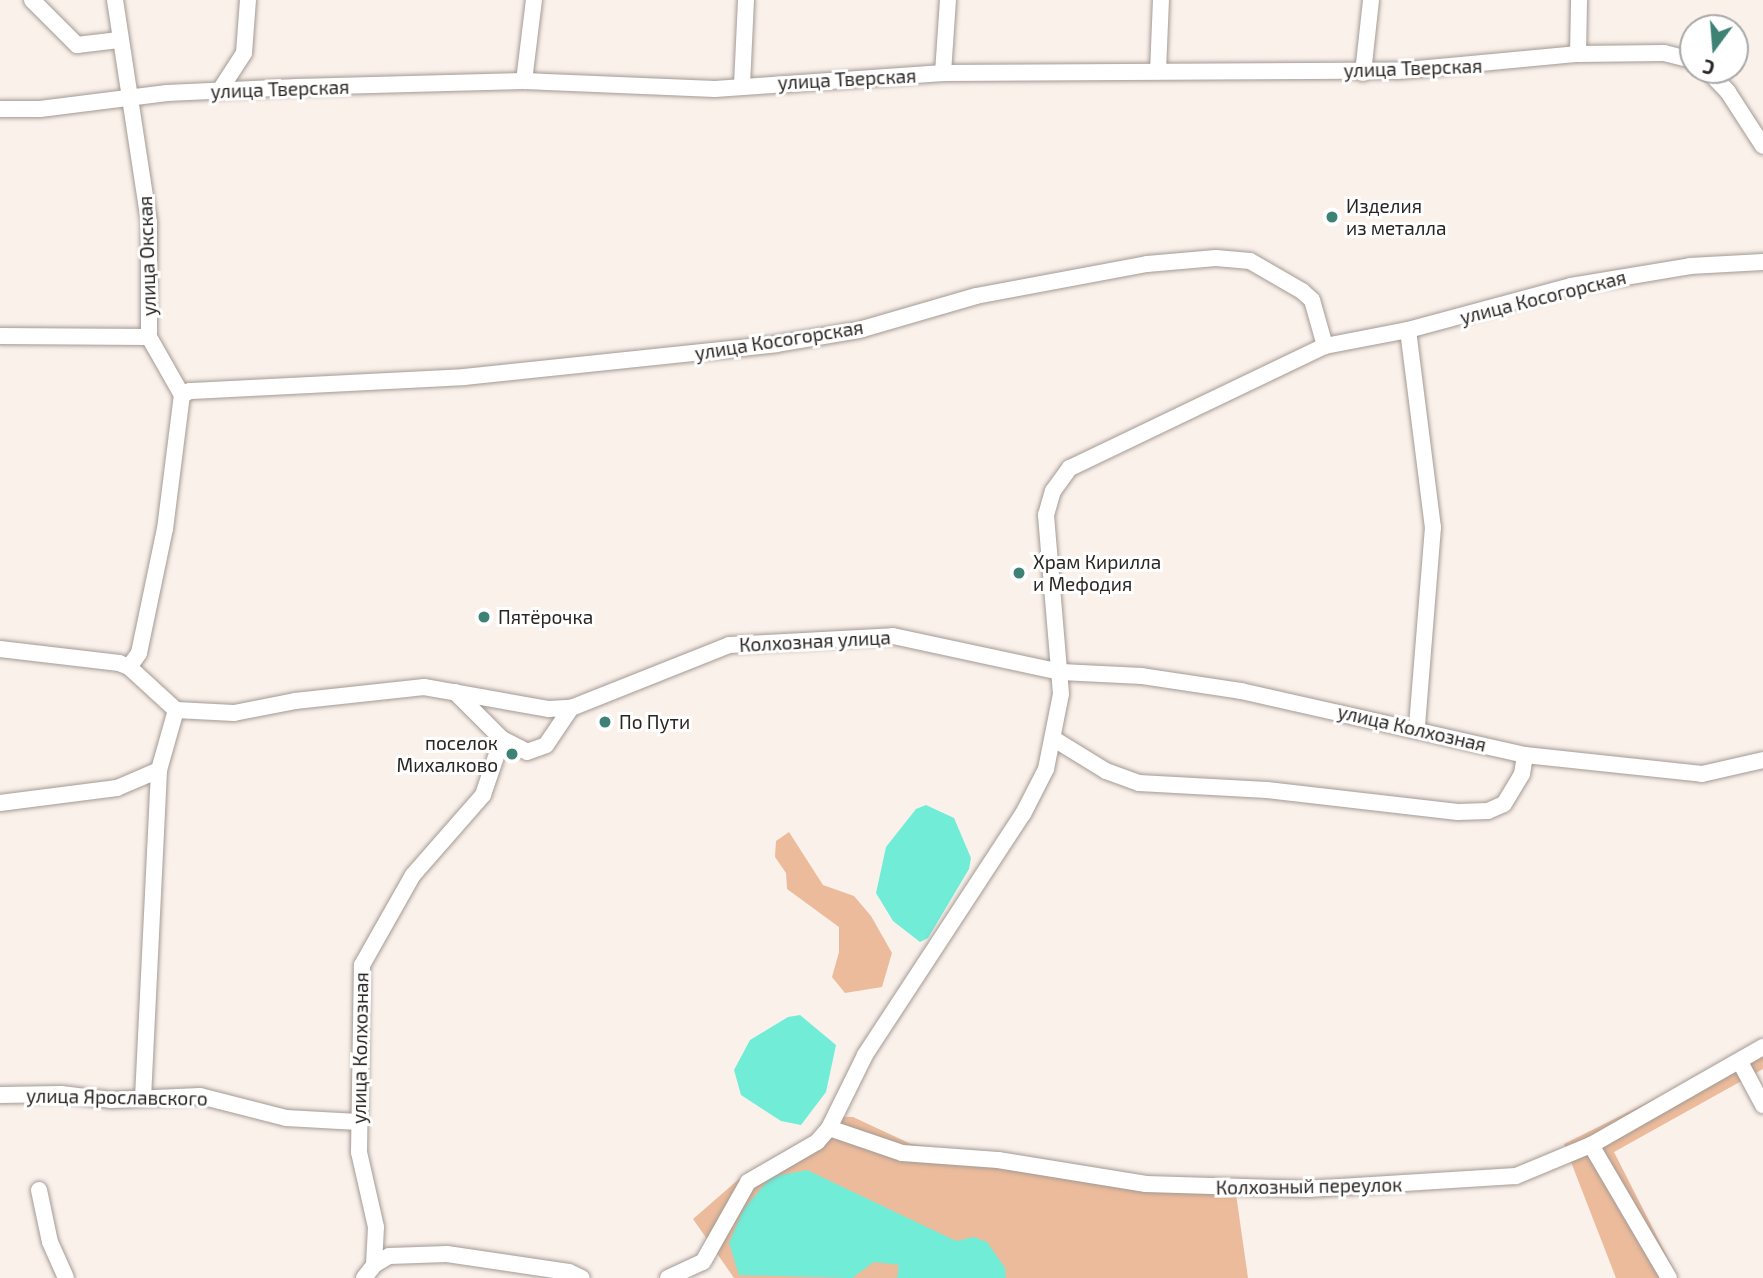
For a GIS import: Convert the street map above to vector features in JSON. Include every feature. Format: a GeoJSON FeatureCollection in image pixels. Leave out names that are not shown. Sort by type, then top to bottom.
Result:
{"type":"FeatureCollection","features":[{"type":"Feature","properties":{"kind":"street"},"geometry":{"type":"LineString","coordinates":[[32,0],[77,45],[119,40]]}},
{"type":"Feature","properties":{"kind":"street","name":"улица Окская"},"geometry":{"type":"LineString","coordinates":[[115,0],[119,40],[131,97],[149,222],[149,337],[182,395]]}},
{"type":"Feature","properties":{"kind":"street"},"geometry":{"type":"LineString","coordinates":[[220,90],[244,53],[248,0]]}},
{"type":"Feature","properties":{"kind":"street"},"geometry":{"type":"LineString","coordinates":[[524,81],[534,0]]}},
{"type":"Feature","properties":{"kind":"street"},"geometry":{"type":"LineString","coordinates":[[742,85],[746,0]]}},
{"type":"Feature","properties":{"kind":"street"},"geometry":{"type":"LineString","coordinates":[[943,73],[948,0]]}},
{"type":"Feature","properties":{"kind":"street"},"geometry":{"type":"LineString","coordinates":[[1158,71],[1161,0]]}},
{"type":"Feature","properties":{"kind":"street"},"geometry":{"type":"LineString","coordinates":[[1363,73],[1371,0]]}},
{"type":"Feature","properties":{"kind":"street"},"geometry":{"type":"LineString","coordinates":[[1578,54],[1579,0]]}},
{"type":"Feature","properties":{"kind":"street","name":"улица Тверская"},"geometry":{"type":"LineString","coordinates":[[0,109],[40,109],[131,97],[220,90],[524,81],[715,89],[742,85],[943,73],[1363,73],[1482,66],[1578,54],[1664,53],[1679,57]]}},
{"type":"Feature","properties":{"kind":"street"},"geometry":{"type":"LineString","coordinates":[[1720,84],[1763,146]]}},
{"type":"Feature","properties":{"kind":"street","name":"улица Косогорская"},"geometry":{"type":"LineString","coordinates":[[182,395],[202,390],[464,377],[776,344],[859,330],[975,296],[1147,264],[1216,258],[1250,261],[1302,291],[1312,300],[1325,346]]}},
{"type":"Feature","properties":{"kind":"street","name":"улица Косогорская"},"geometry":{"type":"LineString","coordinates":[[829,1128],[865,1055],[1023,814],[1046,769],[1061,707],[1061,672],[1044,533],[1053,491],[1074,465],[1325,346],[1408,330],[1571,286],[1676,268],[1763,262]]}},
{"type":"Feature","properties":{"kind":"street"},"geometry":{"type":"LineString","coordinates":[[1408,330],[1433,527],[1417,728]]}},
{"type":"Feature","properties":{"kind":"street"},"geometry":{"type":"LineString","coordinates":[[0,336],[149,337]]}},
{"type":"Feature","properties":{"kind":"street"},"geometry":{"type":"LineString","coordinates":[[130,667],[139,653],[165,529],[182,395]]}},
{"type":"Feature","properties":{"kind":"street","name":"Колхозная улица"},"geometry":{"type":"LineString","coordinates":[[453,690],[512,705],[570,708],[729,645],[893,636],[1061,672]]}},
{"type":"Feature","properties":{"kind":"street"},"geometry":{"type":"LineString","coordinates":[[0,649],[130,667],[176,710],[234,713],[411,687],[453,690],[499,743],[541,754],[570,708]]}},
{"type":"Feature","properties":{"kind":"street","name":"улица Колхозная"},"geometry":{"type":"LineString","coordinates":[[1061,672],[1167,679],[1417,728],[1525,755],[1702,774],[1763,760]]}},
{"type":"Feature","properties":{"kind":"street"},"geometry":{"type":"LineString","coordinates":[[143,1098],[159,770],[176,710]]}},
{"type":"Feature","properties":{"kind":"street"},"geometry":{"type":"LineString","coordinates":[[1054,739],[1106,771],[1139,783],[1268,790],[1458,812],[1488,811],[1504,804],[1522,774],[1525,755]]}},
{"type":"Feature","properties":{"kind":"street","name":"улица Колхозная"},"geometry":{"type":"LineString","coordinates":[[369,1271],[376,1227],[359,1152],[362,965],[413,875],[483,795],[499,743]]}},
{"type":"Feature","properties":{"kind":"street"},"geometry":{"type":"LineString","coordinates":[[0,803],[117,788],[159,770]]}},
{"type":"Feature","properties":{"kind":"street","name":"Колхозный переулок"},"geometry":{"type":"LineString","coordinates":[[829,1128],[902,1153],[998,1160],[1118,1181],[1244,1188],[1376,1188],[1516,1176],[1591,1145],[1763,1047]]}},
{"type":"Feature","properties":{"kind":"street"},"geometry":{"type":"LineString","coordinates":[[1740,1062],[1763,1105]]}},
{"type":"Feature","properties":{"kind":"street","name":"улица Ярославского"},"geometry":{"type":"LineString","coordinates":[[0,1095],[143,1098],[200,1096],[286,1118],[358,1122]]}},
{"type":"Feature","properties":{"kind":"street"},"geometry":{"type":"LineString","coordinates":[[668,1278],[705,1260],[748,1182],[817,1142],[829,1128]]}},
{"type":"Feature","properties":{"kind":"street"},"geometry":{"type":"LineString","coordinates":[[1591,1145],[1669,1278]]}},
{"type":"Feature","properties":{"kind":"street"},"geometry":{"type":"LineString","coordinates":[[39,1190],[50,1242],[66,1278]]}},
{"type":"Feature","properties":{"kind":"street"},"geometry":{"type":"LineString","coordinates":[[369,1271],[394,1254],[447,1254],[569,1272],[582,1278]]}},
{"type":"Feature","properties":{"kind":"shaded area"},"geometry":{"type":"Polygon","coordinates":[[[789,832],[823,885],[854,896],[871,916],[892,953],[882,987],[845,993],[832,977],[839,952],[839,927],[787,889],[786,873],[775,857],[776,841],[789,832]]]}},
{"type":"Feature","properties":{"kind":"shaded area"},"geometry":{"type":"Polygon","coordinates":[[[1763,1045],[1763,1069],[1614,1152],[1678,1278],[1616,1278],[1564,1144],[1763,1045]]]}},
{"type":"Feature","properties":{"kind":"shaded area"},"geometry":{"type":"Polygon","coordinates":[[[825,1116],[853,1117],[911,1144],[1144,1177],[1234,1180],[1248,1278],[734,1278],[693,1219],[739,1179],[780,1169],[823,1146],[825,1116]]]}},
{"type":"Feature","properties":{"kind":"water"},"geometry":{"type":"Polygon","coordinates":[[[926,805],[954,818],[971,858],[969,869],[928,938],[920,942],[893,921],[876,893],[886,847],[916,809],[926,805]]]}},
{"type":"Feature","properties":{"kind":"water"},"geometry":{"type":"Polygon","coordinates":[[[800,1015],[836,1045],[826,1092],[801,1125],[781,1121],[741,1095],[734,1070],[750,1040],[788,1017],[800,1015]]]}},
{"type":"Feature","properties":{"kind":"water"},"geometry":{"type":"Polygon","coordinates":[[[807,1170],[956,1241],[974,1237],[987,1242],[1005,1268],[1006,1278],[897,1278],[899,1265],[874,1262],[852,1278],[739,1275],[729,1243],[743,1210],[771,1177],[807,1170]]]}},
{"type":"Feature","properties":{"kind":"place","name":"Изделия из металла"},"geometry":{"type":"Point","coordinates":[1332,217]}},
{"type":"Feature","properties":{"kind":"place","name":"Храм Кирилла и Мефодия"},"geometry":{"type":"Point","coordinates":[1019,573]}},
{"type":"Feature","properties":{"kind":"place","name":"Пятёрочка"},"geometry":{"type":"Point","coordinates":[484,617]}},
{"type":"Feature","properties":{"kind":"place","name":"По Пути"},"geometry":{"type":"Point","coordinates":[605,722]}},
{"type":"Feature","properties":{"kind":"place","name":"поселок Михалково"},"geometry":{"type":"Point","coordinates":[512,754]}}]}
